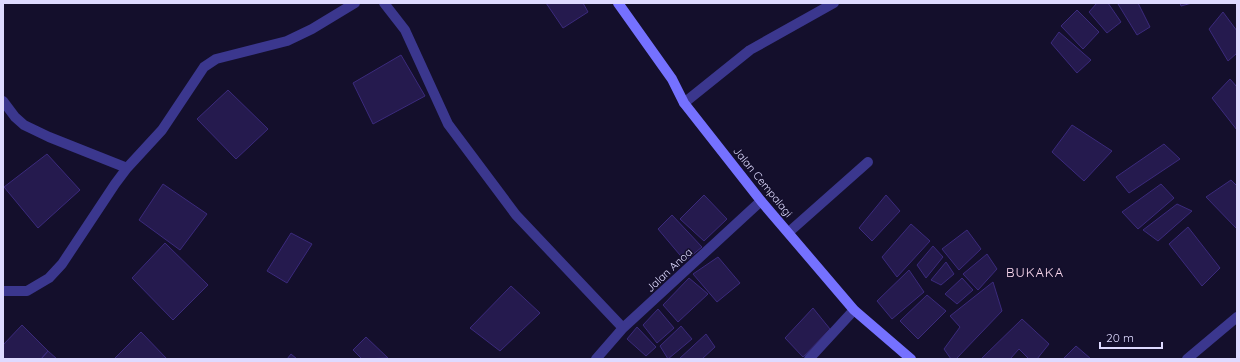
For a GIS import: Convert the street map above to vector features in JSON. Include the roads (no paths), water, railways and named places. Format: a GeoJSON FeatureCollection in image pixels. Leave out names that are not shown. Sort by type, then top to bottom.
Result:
{"type":"FeatureCollection","features":[{"type":"Feature","properties":{"kind":"street"},"geometry":{"type":"LineString","coordinates":[[3,291],[27,291],[49,278],[62,264],[126,168],[162,130],[204,68],[216,59],[286,41],[312,29],[355,3]]}},
{"type":"Feature","properties":{"kind":"street"},"geometry":{"type":"LineString","coordinates":[[384,3],[405,30],[448,124],[516,215],[623,328]]}},
{"type":"Feature","properties":{"kind":"street","name":"Jalan Cempalagi"},"geometry":{"type":"LineString","coordinates":[[618,3],[672,79],[684,103],[761,201],[854,310],[911,359]]}},
{"type":"Feature","properties":{"kind":"street"},"geometry":{"type":"LineString","coordinates":[[684,103],[750,50],[834,3]]}},
{"type":"Feature","properties":{"kind":"street"},"geometry":{"type":"LineString","coordinates":[[3,101],[15,117],[24,125],[49,137],[126,168]]}},
{"type":"Feature","properties":{"kind":"street"},"geometry":{"type":"LineString","coordinates":[[788,232],[868,162]]}},
{"type":"Feature","properties":{"kind":"street","name":"Jalan Anoa"},"geometry":{"type":"LineString","coordinates":[[596,359],[623,328],[761,201]]}},
{"type":"Feature","properties":{"kind":"street"},"geometry":{"type":"LineString","coordinates":[[809,359],[854,310]]}},
{"type":"Feature","properties":{"kind":"street"},"geometry":{"type":"LineString","coordinates":[[1187,359],[1237,317]]}},
{"type":"Feature","properties":{"kind":"district","name":"BUKAKA"},"geometry":{"type":"Point","coordinates":[1035,272]}}]}
